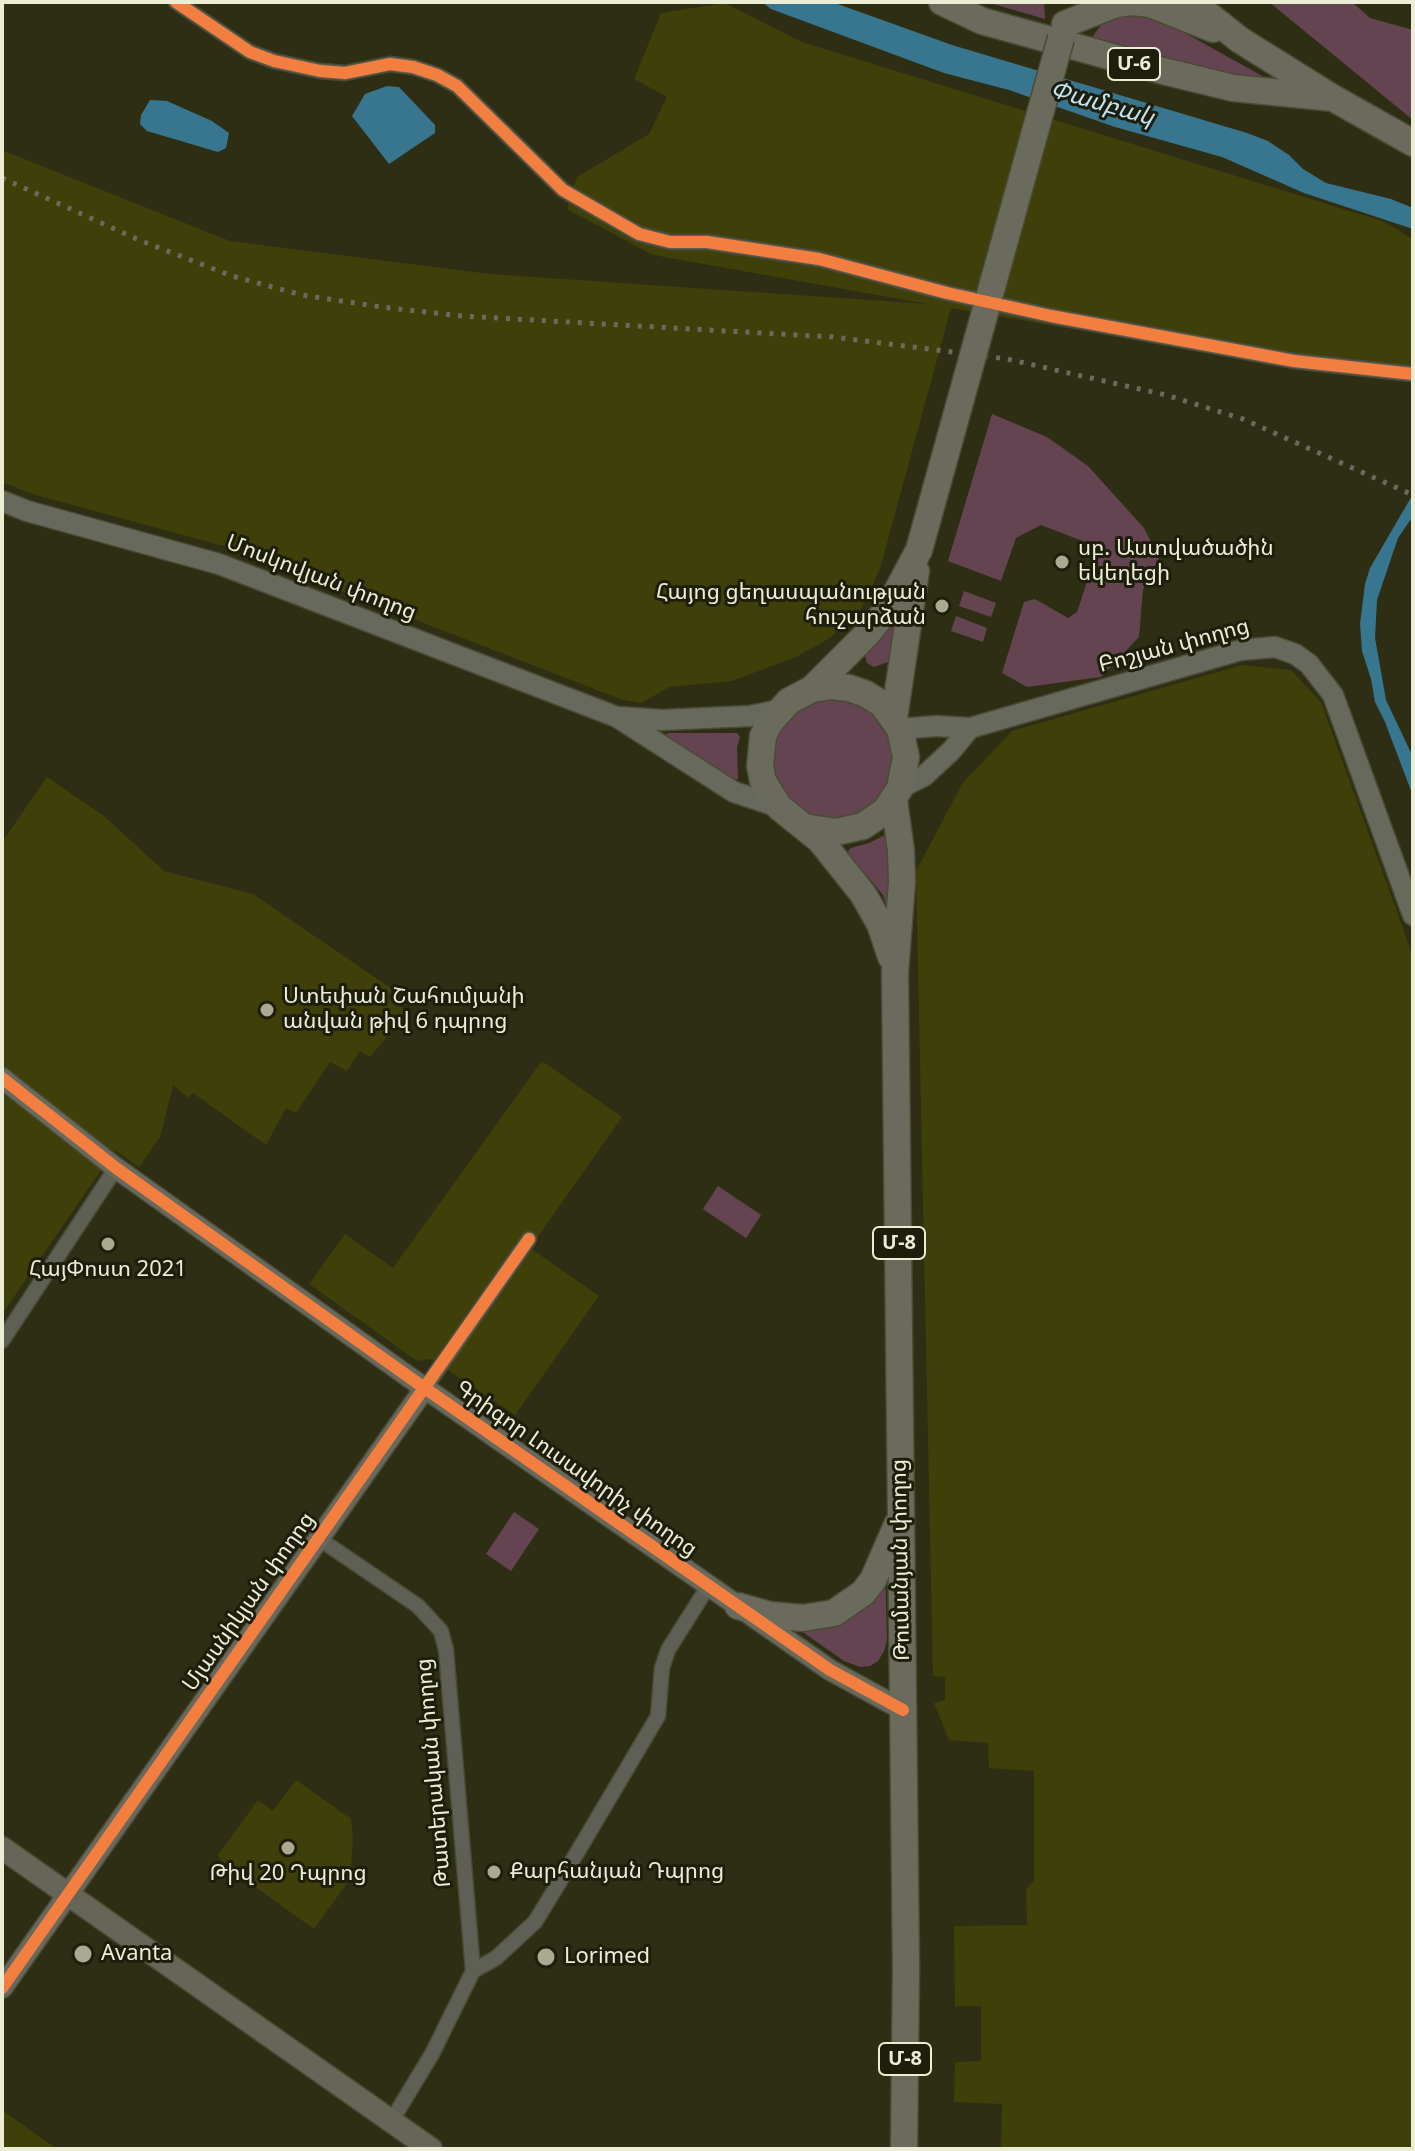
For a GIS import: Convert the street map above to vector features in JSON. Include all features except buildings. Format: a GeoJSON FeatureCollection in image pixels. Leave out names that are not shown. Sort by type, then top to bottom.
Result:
{"type":"FeatureCollection","features":[{"type":"Feature","properties":{"kind":"highway","name":"Մ-6"},"geometry":{"type":"LineString","coordinates":[[942,2],[982,21],[1163,71],[1233,88],[1333,98]]}},
{"type":"Feature","properties":{"kind":"highway"},"geometry":{"type":"LineString","coordinates":[[919,550],[888,608],[868,633],[812,689],[779,710],[763,736],[760,751],[763,781],[779,807],[804,827],[823,831],[850,830],[875,819],[897,794],[906,757],[897,723],[919,550],[1063,17],[1085,2]]}},
{"type":"Feature","properties":{"kind":"highway","name":"Մ-6"},"geometry":{"type":"LineString","coordinates":[[1192,2],[1240,40],[1413,143]]}},
{"type":"Feature","properties":{"kind":"highway","name":"Մ-6"},"geometry":{"type":"LineString","coordinates":[[1063,17],[1116,4],[1141,3],[1240,40]]}},
{"type":"Feature","properties":{"kind":"highway"},"geometry":{"type":"LineString","coordinates":[[812,689],[831,686],[858,691],[882,704],[897,723]]}},
{"type":"Feature","properties":{"kind":"highway","name":"Մ-8"},"geometry":{"type":"LineString","coordinates":[[895,972],[902,874],[897,794]]}},
{"type":"Feature","properties":{"kind":"highway","name":"Մ-8"},"geometry":{"type":"LineString","coordinates":[[804,827],[820,840],[863,894],[880,924],[895,972]]}},
{"type":"Feature","properties":{"kind":"highway","name":"Թումանյան փողոց"},"geometry":{"type":"LineString","coordinates":[[895,972],[906,1968],[904,2149]]}},
{"type":"Feature","properties":{"kind":"highway"},"geometry":{"type":"LineString","coordinates":[[738,1606],[770,1615],[803,1618],[834,1613],[849,1605],[873,1580],[901,1514]]}},
{"type":"Feature","properties":{"kind":"main road"},"geometry":{"type":"LineString","coordinates":[[2,1848],[431,2149]]}},
{"type":"Feature","properties":{"kind":"street"},"geometry":{"type":"LineString","coordinates":[[176,2],[250,52],[274,61],[345,73],[390,64],[437,75],[457,86],[563,190],[639,234],[670,242],[707,242],[819,259],[947,293],[1051,316],[1294,361],[1413,374]]}},
{"type":"Feature","properties":{"kind":"street","name":"Մոսկովյան փողոց"},"geometry":{"type":"LineString","coordinates":[[2,501],[27,511],[219,564],[617,717],[734,792],[779,807]]}},
{"type":"Feature","properties":{"kind":"street","name":"Բոշյան փողոց"},"geometry":{"type":"LineString","coordinates":[[897,723],[970,728],[1241,650],[1275,647],[1295,654],[1309,664],[1333,695],[1413,915]]}},
{"type":"Feature","properties":{"kind":"street","name":"Մոսկովյան փողոց"},"geometry":{"type":"LineString","coordinates":[[617,717],[677,719],[750,716],[779,710]]}},
{"type":"Feature","properties":{"kind":"street"},"geometry":{"type":"LineString","coordinates":[[897,794],[924,776],[970,728]]}},
{"type":"Feature","properties":{"kind":"street","name":"Գրիգոր Լուսավորիչ փողոց"},"geometry":{"type":"LineString","coordinates":[[2,1078],[116,1168],[425,1388],[830,1670],[903,1710]]}},
{"type":"Feature","properties":{"kind":"street"},"geometry":{"type":"LineString","coordinates":[[2,1341],[116,1168]]}},
{"type":"Feature","properties":{"kind":"street","name":"Մյասնիկյան փողոց"},"geometry":{"type":"LineString","coordinates":[[2,1988],[529,1239]]}},
{"type":"Feature","properties":{"kind":"street","name":"Թատերական փողոց"},"geometry":{"type":"LineString","coordinates":[[318,1538],[418,1606],[441,1631],[446,1650],[473,1971]]}},
{"type":"Feature","properties":{"kind":"street"},"geometry":{"type":"LineString","coordinates":[[392,2120],[432,2054],[473,1971],[496,1958],[535,1922],[658,1716],[662,1668],[668,1650],[709,1585]]}},
{"type":"Feature","properties":{"kind":"shaded area"},"geometry":{"type":"Polygon","coordinates":[[[987,2],[1044,2],[1045,19],[990,3],[987,2]]]}},
{"type":"Feature","properties":{"kind":"shaded area"},"geometry":{"type":"Polygon","coordinates":[[[1269,2],[1352,2],[1370,18],[1413,30],[1413,120],[1269,2]]]}},
{"type":"Feature","properties":{"kind":"shaded area"},"geometry":{"type":"Polygon","coordinates":[[[725,3],[802,42],[1382,221],[1413,239],[1413,368],[1298,368],[951,308],[880,569],[861,609],[830,638],[796,657],[732,681],[670,687],[641,703],[623,700],[227,547],[32,494],[2,482],[2,150],[230,241],[490,274],[928,304],[653,255],[567,209],[577,177],[649,134],[667,97],[634,79],[661,13],[725,3]]]}},
{"type":"Feature","properties":{"kind":"shaded area"},"geometry":{"type":"Polygon","coordinates":[[[1138,10],[1280,86],[1235,79],[1091,39],[1103,22],[1138,10]]]}},
{"type":"Feature","properties":{"kind":"shaded area"},"geometry":{"type":"Polygon","coordinates":[[[992,414],[1047,437],[1088,466],[1144,528],[1159,558],[1143,589],[1139,637],[1101,677],[1027,687],[1002,673],[1024,602],[1035,599],[1068,618],[1077,612],[1094,561],[1093,545],[1041,525],[1016,538],[1001,581],[948,561],[992,414]]]}},
{"type":"Feature","properties":{"kind":"shaded area"},"geometry":{"type":"Polygon","coordinates":[[[964,591],[996,603],[991,617],[959,606],[964,591]]]}},
{"type":"Feature","properties":{"kind":"shaded area"},"geometry":{"type":"Polygon","coordinates":[[[902,605],[888,662],[874,667],[867,663],[865,655],[902,605]]]}},
{"type":"Feature","properties":{"kind":"shaded area"},"geometry":{"type":"Polygon","coordinates":[[[956,616],[987,628],[983,642],[951,631],[956,616]]]}},
{"type":"Feature","properties":{"kind":"shaded area"},"geometry":{"type":"Polygon","coordinates":[[[1242,665],[1291,670],[1321,702],[1413,956],[1413,2149],[1001,2149],[1002,2104],[954,2102],[955,2062],[981,2061],[981,2006],[955,2006],[954,1926],[1027,1925],[1026,1890],[1034,1880],[1034,1771],[989,1768],[988,1743],[949,1740],[934,1703],[945,1700],[945,1677],[933,1676],[916,871],[962,784],[1012,731],[1242,665]]]}},
{"type":"Feature","properties":{"kind":"shaded area"},"geometry":{"type":"Polygon","coordinates":[[[824,697],[844,697],[880,715],[898,750],[892,789],[862,817],[819,821],[800,812],[784,797],[775,777],[772,756],[777,735],[788,717],[806,704],[824,697]]]}},
{"type":"Feature","properties":{"kind":"shaded area"},"geometry":{"type":"Polygon","coordinates":[[[668,733],[737,733],[740,737],[737,747],[738,779],[733,780],[664,736],[668,733]]]}},
{"type":"Feature","properties":{"kind":"shaded area"},"geometry":{"type":"Polygon","coordinates":[[[47,777],[104,816],[164,871],[253,894],[392,989],[387,998],[408,1012],[370,1057],[360,1051],[347,1071],[330,1062],[296,1113],[286,1108],[266,1145],[193,1093],[189,1098],[173,1085],[160,1137],[139,1167],[115,1150],[2,1314],[2,842],[47,777]]]}},
{"type":"Feature","properties":{"kind":"shaded area"},"geometry":{"type":"Polygon","coordinates":[[[889,833],[891,920],[883,895],[845,855],[851,848],[889,833]]]}},
{"type":"Feature","properties":{"kind":"shaded area"},"geometry":{"type":"Polygon","coordinates":[[[542,1061],[622,1117],[530,1248],[599,1296],[515,1415],[431,1359],[417,1361],[309,1284],[345,1234],[393,1268],[542,1061]]]}},
{"type":"Feature","properties":{"kind":"shaded area"},"geometry":{"type":"Polygon","coordinates":[[[718,1186],[761,1215],[746,1238],[703,1209],[718,1186]]]}},
{"type":"Feature","properties":{"kind":"shaded area"},"geometry":{"type":"Polygon","coordinates":[[[514,1512],[539,1529],[511,1571],[486,1554],[514,1512]]]}},
{"type":"Feature","properties":{"kind":"shaded area"},"geometry":{"type":"Polygon","coordinates":[[[885,1565],[887,1640],[878,1661],[870,1666],[860,1667],[844,1661],[787,1621],[803,1623],[885,1565]]]}},
{"type":"Feature","properties":{"kind":"shaded area","name":"Թիվ 20 Դպրոց"},"geometry":{"type":"Polygon","coordinates":[[[296,1780],[351,1819],[350,1879],[314,1929],[222,1863],[218,1855],[258,1800],[273,1811],[296,1780]]]}},
{"type":"Feature","properties":{"kind":"shaded area"},"geometry":{"type":"Polygon","coordinates":[[[2,2110],[54,2147],[53,2149],[2,2149],[2,2110]]]}},
{"type":"Feature","properties":{"kind":"water","name":"Փամբակ"},"geometry":{"type":"Polygon","coordinates":[[[762,2],[832,2],[952,45],[1247,133],[1268,141],[1326,183],[1391,199],[1413,208],[1413,229],[1304,193],[1222,157],[1115,127],[1009,90],[944,73],[771,9],[762,2]]]}},
{"type":"Feature","properties":{"kind":"water"},"geometry":{"type":"Polygon","coordinates":[[[387,86],[399,87],[435,125],[435,133],[389,164],[352,116],[365,94],[387,86]]]}},
{"type":"Feature","properties":{"kind":"water"},"geometry":{"type":"Polygon","coordinates":[[[150,100],[167,101],[212,121],[229,133],[226,148],[218,152],[147,131],[140,124],[141,115],[150,100]]]}},
{"type":"Feature","properties":{"kind":"water"},"geometry":{"type":"Polygon","coordinates":[[[1413,494],[1413,516],[1398,538],[1377,600],[1375,638],[1386,700],[1413,757],[1413,796],[1375,702],[1362,651],[1360,624],[1370,568],[1413,494]]]}},
{"type":"Feature","properties":{"kind":"railway"},"geometry":{"type":"LineString","coordinates":[[2,178],[139,240],[232,276],[302,295],[462,316],[833,337],[1007,359],[1166,395],[1243,419],[1413,495]]}},
{"type":"Feature","properties":{"kind":"cycle path"},"geometry":{"type":"LineString","coordinates":[[176,2],[250,52],[274,61],[345,73],[390,64],[437,75],[457,86],[563,190],[639,234],[670,242],[707,242],[819,259],[947,293],[1051,316],[1294,361],[1413,374]]}},
{"type":"Feature","properties":{"kind":"cycle path"},"geometry":{"type":"LineString","coordinates":[[2,1078],[116,1168],[416,1382],[830,1670],[903,1710]]}},
{"type":"Feature","properties":{"kind":"cycle path"},"geometry":{"type":"LineString","coordinates":[[2,1988],[529,1239]]}},
{"type":"Feature","properties":{"kind":"place","name":"սբ. Աստվածածին եկեղեցի"},"geometry":{"type":"Point","coordinates":[1062,562]}},
{"type":"Feature","properties":{"kind":"place","name":"Հայոց ցեղասպանության հուշարձան"},"geometry":{"type":"Point","coordinates":[942,606]}},
{"type":"Feature","properties":{"kind":"place","name":"Ստեփան Շահումյանի անվան թիվ 6 դպրոց"},"geometry":{"type":"Point","coordinates":[267,1010]}},
{"type":"Feature","properties":{"kind":"place","name":"ՀայՓոստ 2021"},"geometry":{"type":"Point","coordinates":[108,1244]}},
{"type":"Feature","properties":{"kind":"place","name":"Թիվ 20 Դպրոց"},"geometry":{"type":"Point","coordinates":[288,1848]}},
{"type":"Feature","properties":{"kind":"place","name":"Քարհանյան Դպրոց"},"geometry":{"type":"Point","coordinates":[494,1872]}},
{"type":"Feature","properties":{"kind":"place","name":"Avanta"},"geometry":{"type":"Point","coordinates":[83,1954]}},
{"type":"Feature","properties":{"kind":"place","name":"Lorimed"},"geometry":{"type":"Point","coordinates":[546,1957]}}]}
